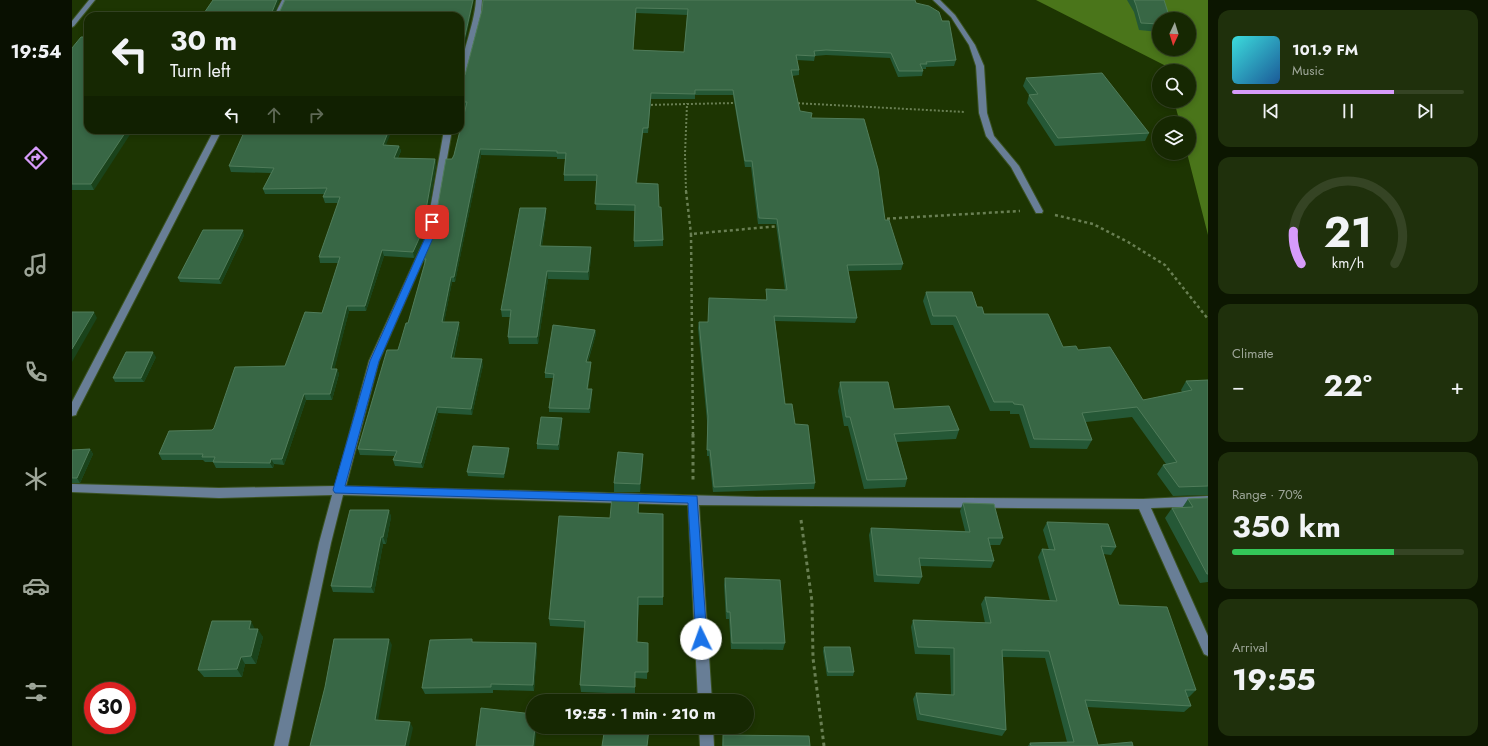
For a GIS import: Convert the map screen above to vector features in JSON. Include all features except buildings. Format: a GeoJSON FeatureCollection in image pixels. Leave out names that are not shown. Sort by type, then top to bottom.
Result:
{"type":"FeatureCollection","features":[{"type":"Feature","properties":{"kind":"street"},"geometry":{"type":"LineString","coordinates":[[72,25],[92,0]]}},
{"type":"Feature","properties":{"kind":"street"},"geometry":{"type":"LineString","coordinates":[[279,12],[286,0]]}},
{"type":"Feature","properties":{"kind":"street"},"geometry":{"type":"LineString","coordinates":[[464,66],[478,15],[479,0]]}},
{"type":"Feature","properties":{"kind":"street"},"geometry":{"type":"LineString","coordinates":[[936,0],[953,16],[972,45],[980,66],[982,113],[990,136],[1015,166],[1039,211]]}},
{"type":"Feature","properties":{"kind":"street"},"geometry":{"type":"LineString","coordinates":[[72,412],[216,134]]}},
{"type":"Feature","properties":{"kind":"street"},"geometry":{"type":"LineString","coordinates":[[281,746],[338,490],[374,361],[429,238],[447,134]]}},
{"type":"Feature","properties":{"kind":"street"},"geometry":{"type":"LineString","coordinates":[[72,488],[219,493],[338,490],[799,502],[1143,504],[1208,501]]}},
{"type":"Feature","properties":{"kind":"street"},"geometry":{"type":"LineString","coordinates":[[693,499],[705,694]]}},
{"type":"Feature","properties":{"kind":"street"},"geometry":{"type":"LineString","coordinates":[[1143,504],[1208,650]]}},
{"type":"Feature","properties":{"kind":"street"},"geometry":{"type":"LineString","coordinates":[[707,734],[708,746]]}},
{"type":"Feature","properties":{"kind":"path"},"geometry":{"type":"LineString","coordinates":[[640,106],[740,102]]}},
{"type":"Feature","properties":{"kind":"path"},"geometry":{"type":"LineString","coordinates":[[793,103],[982,113]]}},
{"type":"Feature","properties":{"kind":"path"},"geometry":{"type":"LineString","coordinates":[[687,104],[683,157],[684,184],[691,234],[693,499]]}},
{"type":"Feature","properties":{"kind":"path"},"geometry":{"type":"LineString","coordinates":[[464,111],[476,111]]}},
{"type":"Feature","properties":{"kind":"path"},"geometry":{"type":"LineString","coordinates":[[880,219],[962,212],[1039,211],[1093,224],[1128,242],[1165,265],[1208,319]]}},
{"type":"Feature","properties":{"kind":"path"},"geometry":{"type":"LineString","coordinates":[[691,234],[783,225]]}},
{"type":"Feature","properties":{"kind":"path"},"geometry":{"type":"LineString","coordinates":[[799,502],[812,602],[813,658],[824,746]]}},
{"type":"Feature","properties":{"kind":"green space"},"geometry":{"type":"Polygon","coordinates":[[[1036,0],[1208,0],[1208,235],[1189,160],[1196,160],[1196,116],[1178,116],[1176,108],[1196,108],[1196,64],[1162,64],[1036,0]]]}},
{"type":"Feature","properties":{"kind":"route"},"geometry":{"type":"LineString","coordinates":[[432,222],[429,238],[374,361],[338,490],[693,499],[701,639]]}}]}
